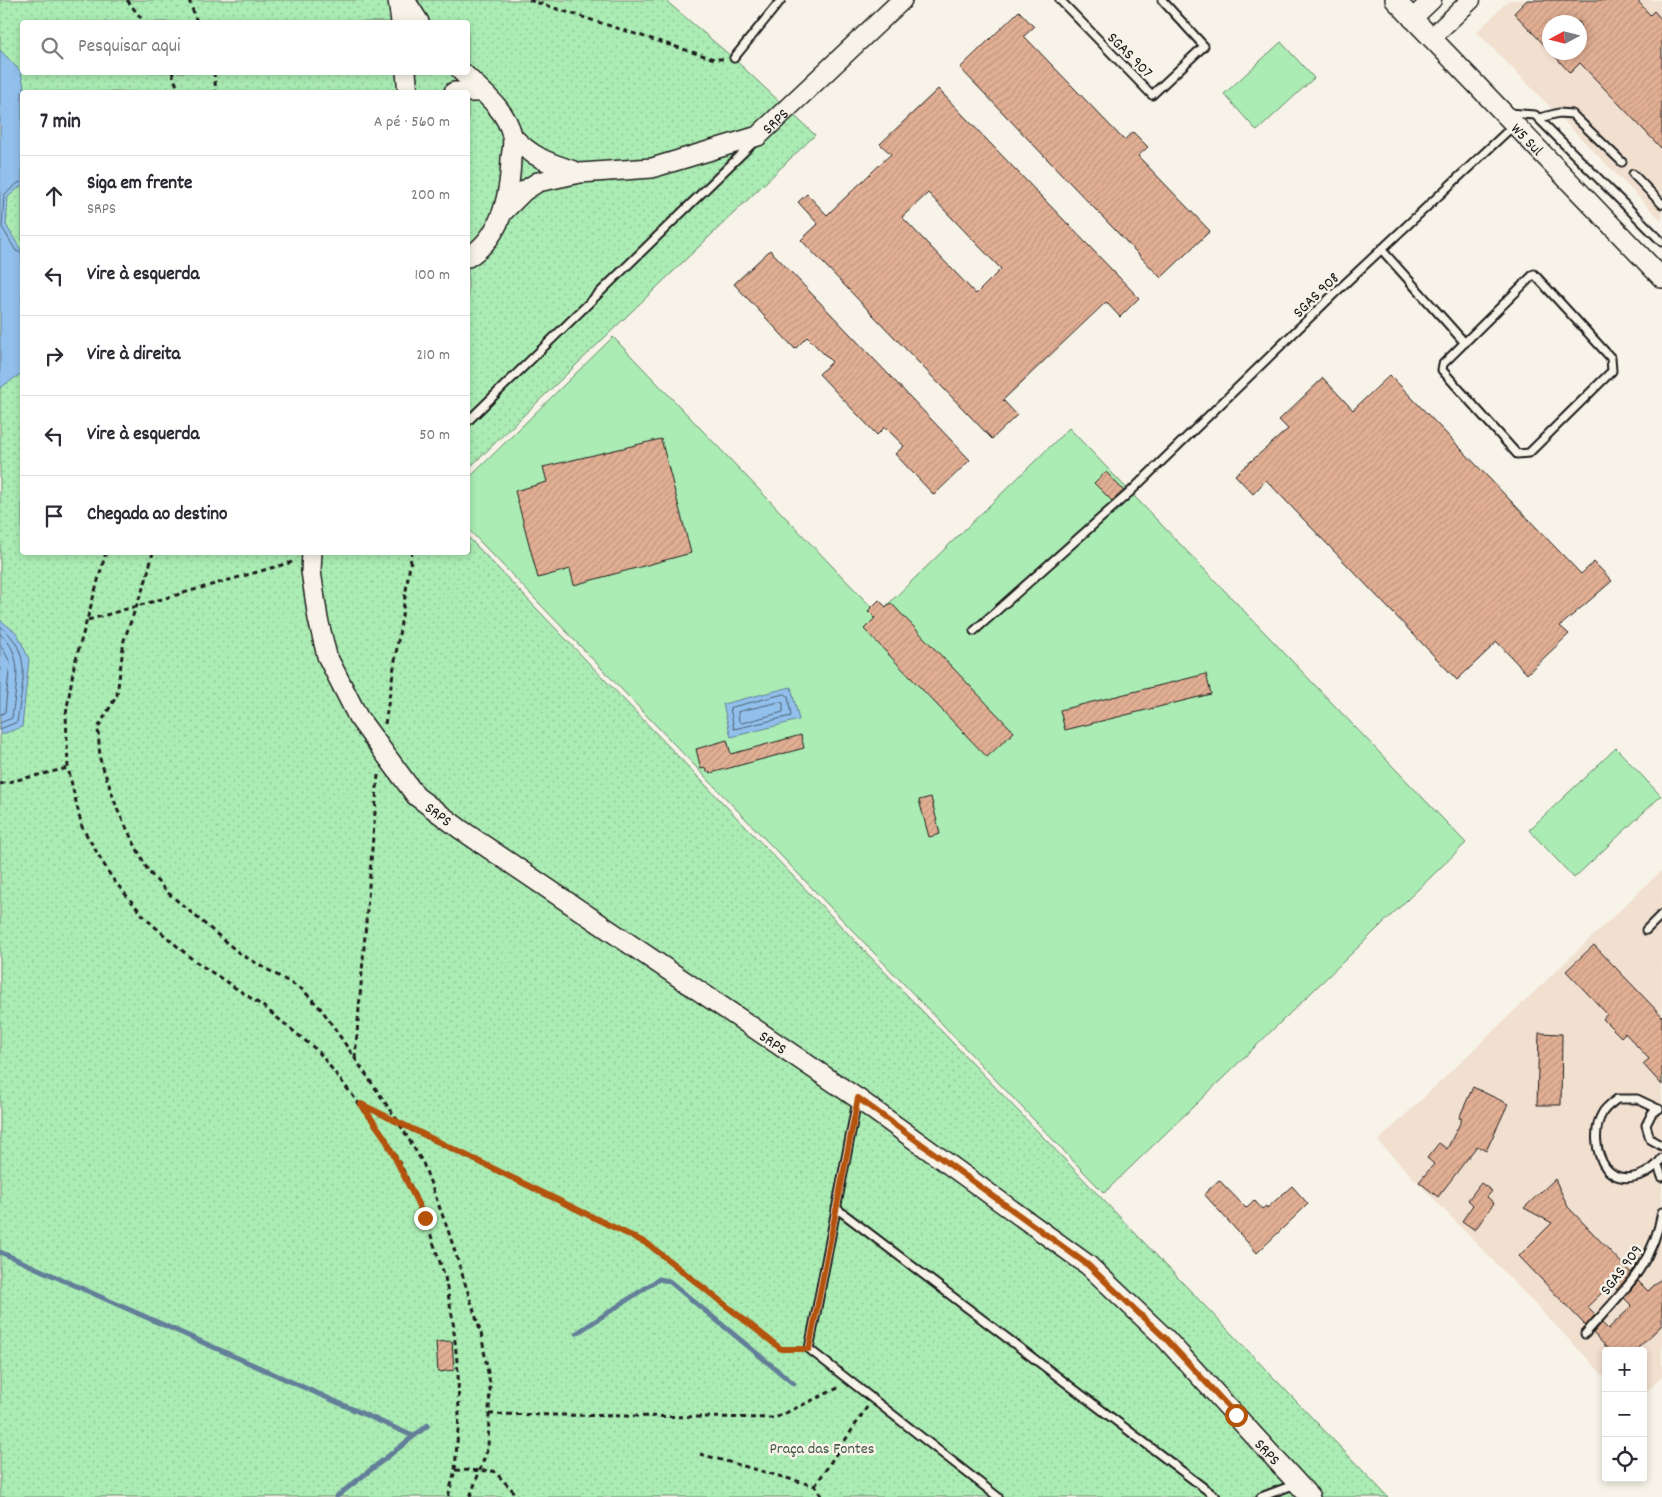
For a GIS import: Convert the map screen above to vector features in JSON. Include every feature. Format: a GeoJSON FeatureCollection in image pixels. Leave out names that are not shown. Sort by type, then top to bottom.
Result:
{"type":"FeatureCollection","features":[{"type":"Feature","properties":{"kind":"main road"},"geometry":{"type":"LineString","coordinates":[[398,0],[401,20]]}},
{"type":"Feature","properties":{"kind":"main road"},"geometry":{"type":"LineString","coordinates":[[405,0],[418,20]]}},
{"type":"Feature","properties":{"kind":"main road","name":"SRPS"},"geometry":{"type":"LineString","coordinates":[[503,212],[524,191],[538,182],[580,173],[652,168],[758,136],[902,0]]}},
{"type":"Feature","properties":{"kind":"main road","name":"W5 Sul"},"geometry":{"type":"LineString","coordinates":[[1395,0],[1662,278]]}},
{"type":"Feature","properties":{"kind":"main road"},"geometry":{"type":"LineString","coordinates":[[406,75],[408,90]]}},
{"type":"Feature","properties":{"kind":"main road","name":"SRPS"},"geometry":{"type":"LineString","coordinates":[[465,75],[492,100],[505,118],[512,136],[526,151],[542,160],[580,173]]}},
{"type":"Feature","properties":{"kind":"main road"},"geometry":{"type":"LineString","coordinates":[[470,92],[482,92]]}},
{"type":"Feature","properties":{"kind":"main road","name":"SRPS"},"geometry":{"type":"LineString","coordinates":[[470,254],[488,239],[503,212],[509,188],[512,136]]}},
{"type":"Feature","properties":{"kind":"main road","name":"SRPS"},"geometry":{"type":"LineString","coordinates":[[312,555],[311,571],[318,619],[327,656],[358,717],[380,750],[416,796],[460,829],[858,1098],[1088,1265],[1165,1338],[1304,1490]]}},
{"type":"Feature","properties":{"kind":"street"},"geometry":{"type":"LineString","coordinates":[[1412,19],[1432,0]]}},
{"type":"Feature","properties":{"kind":"street"},"geometry":{"type":"LineString","coordinates":[[1431,38],[1471,0]]}},
{"type":"Feature","properties":{"kind":"lane"},"geometry":{"type":"LineString","coordinates":[[734,58],[781,0]]}},
{"type":"Feature","properties":{"kind":"lane","name":"SGAS 907"},"geometry":{"type":"LineString","coordinates":[[1060,0],[1152,95],[1204,46],[1162,0]]}},
{"type":"Feature","properties":{"kind":"lane"},"geometry":{"type":"LineString","coordinates":[[1510,119],[1531,113],[1539,118],[1662,242]]}},
{"type":"Feature","properties":{"kind":"lane"},"geometry":{"type":"LineString","coordinates":[[1539,118],[1559,113],[1572,114],[1622,162]]}},
{"type":"Feature","properties":{"kind":"lane","name":"SGAS 908"},"geometry":{"type":"LineString","coordinates":[[974,632],[1136,486],[1382,249],[1510,119]]}},
{"type":"Feature","properties":{"kind":"lane"},"geometry":{"type":"LineString","coordinates":[[470,419],[750,146],[758,136]]}},
{"type":"Feature","properties":{"kind":"lane"},"geometry":{"type":"LineString","coordinates":[[1633,174],[1662,204]]}},
{"type":"Feature","properties":{"kind":"lane"},"geometry":{"type":"LineString","coordinates":[[1382,249],[1465,343]]}},
{"type":"Feature","properties":{"kind":"lane"},"geometry":{"type":"LineString","coordinates":[[1534,274],[1611,358],[1612,371],[1530,453],[1522,455],[1517,454],[1443,373],[1443,364],[1465,343],[1534,274]]}},
{"type":"Feature","properties":{"kind":"lane"},"geometry":{"type":"LineString","coordinates":[[1646,930],[1662,914]]}},
{"type":"Feature","properties":{"kind":"lane"},"geometry":{"type":"LineString","coordinates":[[858,1098],[809,1349],[998,1497]]}},
{"type":"Feature","properties":{"kind":"lane"},"geometry":{"type":"LineString","coordinates":[[1660,1108],[1636,1099],[1617,1099],[1603,1112],[1596,1132],[1603,1162],[1606,1168],[1616,1176],[1634,1178],[1658,1165],[1662,1158]]}},
{"type":"Feature","properties":{"kind":"lane"},"geometry":{"type":"LineString","coordinates":[[1660,1108],[1647,1118],[1646,1125],[1650,1139],[1662,1146]]}},
{"type":"Feature","properties":{"kind":"lane"},"geometry":{"type":"LineString","coordinates":[[1658,1165],[1662,1177]]}},
{"type":"Feature","properties":{"kind":"lane"},"geometry":{"type":"LineString","coordinates":[[836,1208],[1216,1497]]}},
{"type":"Feature","properties":{"kind":"lane","name":"SGAS 909"},"geometry":{"type":"LineString","coordinates":[[1585,1334],[1642,1268],[1653,1248],[1662,1212]]}},
{"type":"Feature","properties":{"kind":"lane"},"geometry":{"type":"LineString","coordinates":[[1261,1497],[1304,1490]]}},
{"type":"Feature","properties":{"kind":"path"},"geometry":{"type":"LineString","coordinates":[[128,0],[143,20]]}},
{"type":"Feature","properties":{"kind":"path"},"geometry":{"type":"LineString","coordinates":[[189,0],[196,20]]}},
{"type":"Feature","properties":{"kind":"path"},"geometry":{"type":"LineString","coordinates":[[528,0],[714,59],[734,58]]}},
{"type":"Feature","properties":{"kind":"path"},"geometry":{"type":"LineString","coordinates":[[173,75],[178,90]]}},
{"type":"Feature","properties":{"kind":"path"},"geometry":{"type":"LineString","coordinates":[[214,75],[216,90]]}},
{"type":"Feature","properties":{"kind":"path"},"geometry":{"type":"LineString","coordinates":[[105,555],[74,666],[66,714],[68,768],[82,827],[112,878],[146,919],[192,959],[264,1007],[318,1052],[361,1104],[385,1138],[404,1172],[425,1218],[445,1277],[454,1321],[458,1372],[455,1470],[448,1497]]}},
{"type":"Feature","properties":{"kind":"path"},"geometry":{"type":"LineString","coordinates":[[152,555],[146,580],[124,640],[117,695],[98,728],[100,759],[118,811],[148,871],[166,892],[239,952],[303,990],[322,1010],[400,1123],[422,1163],[448,1230],[481,1333],[490,1384],[488,1448],[470,1497]]}},
{"type":"Feature","properties":{"kind":"path"},"geometry":{"type":"LineString","coordinates":[[87,620],[309,555]]}},
{"type":"Feature","properties":{"kind":"path"},"geometry":{"type":"LineString","coordinates":[[355,1058],[380,750],[412,555]]}},
{"type":"Feature","properties":{"kind":"path"},"geometry":{"type":"LineString","coordinates":[[0,784],[68,768]]}},
{"type":"Feature","properties":{"kind":"path"},"geometry":{"type":"LineString","coordinates":[[361,1104],[648,1244],[781,1349],[809,1349]]}},
{"type":"Feature","properties":{"kind":"path"},"geometry":{"type":"LineString","coordinates":[[489,1414],[775,1418],[850,1382]]}},
{"type":"Feature","properties":{"kind":"path"},"geometry":{"type":"LineString","coordinates":[[815,1486],[872,1400]]}},
{"type":"Feature","properties":{"kind":"path"},"geometry":{"type":"LineString","coordinates":[[700,1454],[815,1486],[822,1497]]}},
{"type":"Feature","properties":{"kind":"path"},"geometry":{"type":"LineString","coordinates":[[455,1470],[494,1471],[519,1497]]}},
{"type":"Feature","properties":{"kind":"shaded area"},"geometry":{"type":"Polygon","coordinates":[[[1509,0],[1662,0],[1662,221],[1477,32],[1509,0]]]}},
{"type":"Feature","properties":{"kind":"shaded area"},"geometry":{"type":"Polygon","coordinates":[[[1662,870],[1662,1377],[1647,1391],[1647,1347],[1602,1347],[1602,1374],[1378,1141],[1662,870]]]}},
{"type":"Feature","properties":{"kind":"green space","name":"Praça das Fontes"},"geometry":{"type":"Polygon","coordinates":[[[0,0],[665,0],[732,57],[815,135],[470,467],[470,90],[20,90],[20,555],[470,555],[470,539],[1388,1497],[0,1497],[0,0]]]}},
{"type":"Feature","properties":{"kind":"green space"},"geometry":{"type":"Polygon","coordinates":[[[1281,42],[1314,78],[1257,131],[1224,94],[1281,42]]]}},
{"type":"Feature","properties":{"kind":"green space"},"geometry":{"type":"Polygon","coordinates":[[[613,337],[878,614],[1069,428],[1466,843],[1104,1193],[470,531],[470,477],[613,337]]]}},
{"type":"Feature","properties":{"kind":"green space"},"geometry":{"type":"Polygon","coordinates":[[[1616,748],[1661,796],[1574,878],[1529,830],[1616,748]]]}},
{"type":"Feature","properties":{"kind":"water"},"geometry":{"type":"Polygon","coordinates":[[[0,50],[20,71],[25,90],[20,90],[20,187],[8,197],[6,225],[20,249],[20,374],[0,388],[0,50]]]}},
{"type":"Feature","properties":{"kind":"water"},"geometry":{"type":"Polygon","coordinates":[[[0,620],[17,633],[29,659],[22,727],[0,735],[0,620]]]}},
{"type":"Feature","properties":{"kind":"water"},"geometry":{"type":"Polygon","coordinates":[[[791,687],[799,720],[731,737],[723,704],[791,687]]]}},
{"type":"Feature","properties":{"kind":"building"},"geometry":{"type":"Polygon","coordinates":[[[1527,0],[1637,0],[1650,15],[1654,11],[1662,20],[1662,149],[1580,63],[1570,73],[1558,60],[1587,60],[1587,15],[1542,15],[1542,43],[1514,13],[1527,0]]]}},
{"type":"Feature","properties":{"kind":"building"},"geometry":{"type":"Polygon","coordinates":[[[1019,11],[1034,27],[1024,36],[1124,140],[1133,132],[1148,147],[1138,156],[1210,231],[1161,278],[960,68],[1019,11]]]}},
{"type":"Feature","properties":{"kind":"building"},"geometry":{"type":"Polygon","coordinates":[[[938,89],[1139,298],[1120,317],[1106,302],[1003,400],[1017,415],[992,439],[801,240],[818,224],[798,202],[807,194],[827,215],[891,154],[880,144],[938,89]],[[928,193],[902,217],[976,294],[1001,269],[928,193]]]}},
{"type":"Feature","properties":{"kind":"building"},"geometry":{"type":"Polygon","coordinates":[[[770,250],[970,460],[934,495],[895,454],[904,446],[885,427],[877,435],[819,374],[832,362],[807,337],[795,349],[734,284],[770,250]]]}},
{"type":"Feature","properties":{"kind":"building"},"geometry":{"type":"Polygon","coordinates":[[[1390,375],[1581,574],[1594,562],[1612,581],[1560,626],[1569,634],[1527,674],[1497,642],[1457,680],[1266,480],[1253,494],[1235,475],[1288,429],[1279,420],[1323,378],[1353,410],[1390,375]]]}},
{"type":"Feature","properties":{"kind":"building"},"geometry":{"type":"Polygon","coordinates":[[[661,439],[691,553],[574,585],[570,569],[538,578],[515,491],[547,482],[543,467],[661,439]]]}},
{"type":"Feature","properties":{"kind":"building"},"geometry":{"type":"Polygon","coordinates":[[[1106,472],[1124,491],[1112,501],[1094,483],[1106,472]]]}},
{"type":"Feature","properties":{"kind":"building"},"geometry":{"type":"Polygon","coordinates":[[[879,600],[886,607],[891,603],[1014,732],[987,757],[864,629],[875,618],[868,611],[879,600]]]}},
{"type":"Feature","properties":{"kind":"building"},"geometry":{"type":"Polygon","coordinates":[[[1206,674],[1211,694],[1065,730],[1060,710],[1206,674]]]}},
{"type":"Feature","properties":{"kind":"building"},"geometry":{"type":"Polygon","coordinates":[[[801,735],[804,748],[711,773],[707,772],[706,768],[701,769],[696,749],[727,740],[731,754],[801,735]]]}},
{"type":"Feature","properties":{"kind":"building"},"geometry":{"type":"Polygon","coordinates":[[[931,797],[940,834],[929,837],[919,800],[931,797]]]}},
{"type":"Feature","properties":{"kind":"building"},"geometry":{"type":"Polygon","coordinates":[[[1594,945],[1662,1016],[1662,1085],[1643,1064],[1649,1059],[1625,1033],[1621,1037],[1603,1019],[1607,1014],[1566,971],[1594,945]]]}},
{"type":"Feature","properties":{"kind":"building"},"geometry":{"type":"Polygon","coordinates":[[[1539,1033],[1562,1034],[1561,1105],[1537,1105],[1539,1033]]]}},
{"type":"Feature","properties":{"kind":"building"},"geometry":{"type":"Polygon","coordinates":[[[1473,1087],[1508,1104],[1486,1151],[1477,1146],[1438,1197],[1419,1182],[1434,1164],[1427,1158],[1439,1143],[1447,1149],[1462,1119],[1459,1118],[1473,1087]]]}},
{"type":"Feature","properties":{"kind":"building"},"geometry":{"type":"Polygon","coordinates":[[[1555,1179],[1568,1207],[1631,1273],[1617,1290],[1611,1284],[1587,1307],[1595,1315],[1586,1326],[1519,1256],[1552,1223],[1524,1208],[1555,1179]]]}},
{"type":"Feature","properties":{"kind":"building"},"geometry":{"type":"Polygon","coordinates":[[[1219,1180],[1246,1208],[1254,1200],[1262,1209],[1266,1206],[1267,1208],[1292,1186],[1308,1204],[1257,1253],[1204,1194],[1219,1180]]]}},
{"type":"Feature","properties":{"kind":"building"},"geometry":{"type":"Polygon","coordinates":[[[1481,1183],[1492,1191],[1487,1197],[1494,1203],[1475,1230],[1462,1221],[1473,1205],[1468,1200],[1481,1183]]]}},
{"type":"Feature","properties":{"kind":"building"},"geometry":{"type":"Polygon","coordinates":[[[1662,1278],[1662,1325],[1639,1347],[1606,1347],[1593,1333],[1602,1323],[1608,1329],[1632,1306],[1624,1298],[1638,1281],[1648,1291],[1662,1278]]]}},
{"type":"Feature","properties":{"kind":"building"},"geometry":{"type":"Polygon","coordinates":[[[452,1341],[454,1370],[438,1372],[436,1342],[452,1341]]]}},
{"type":"Feature","properties":{"kind":"waterway"},"geometry":{"type":"LineString","coordinates":[[0,1252],[413,1436]]}},
{"type":"Feature","properties":{"kind":"waterway"},"geometry":{"type":"LineString","coordinates":[[577,1333],[659,1279],[669,1281],[794,1384]]}},
{"type":"Feature","properties":{"kind":"waterway"},"geometry":{"type":"LineString","coordinates":[[336,1497],[428,1425]]}},
{"type":"Feature","properties":{"kind":"route"},"geometry":{"type":"LineString","coordinates":[[425,1218],[404,1172],[385,1138],[361,1104],[648,1244],[781,1349],[809,1349],[858,1098],[1088,1265],[1165,1338],[1236,1415]]}}]}
